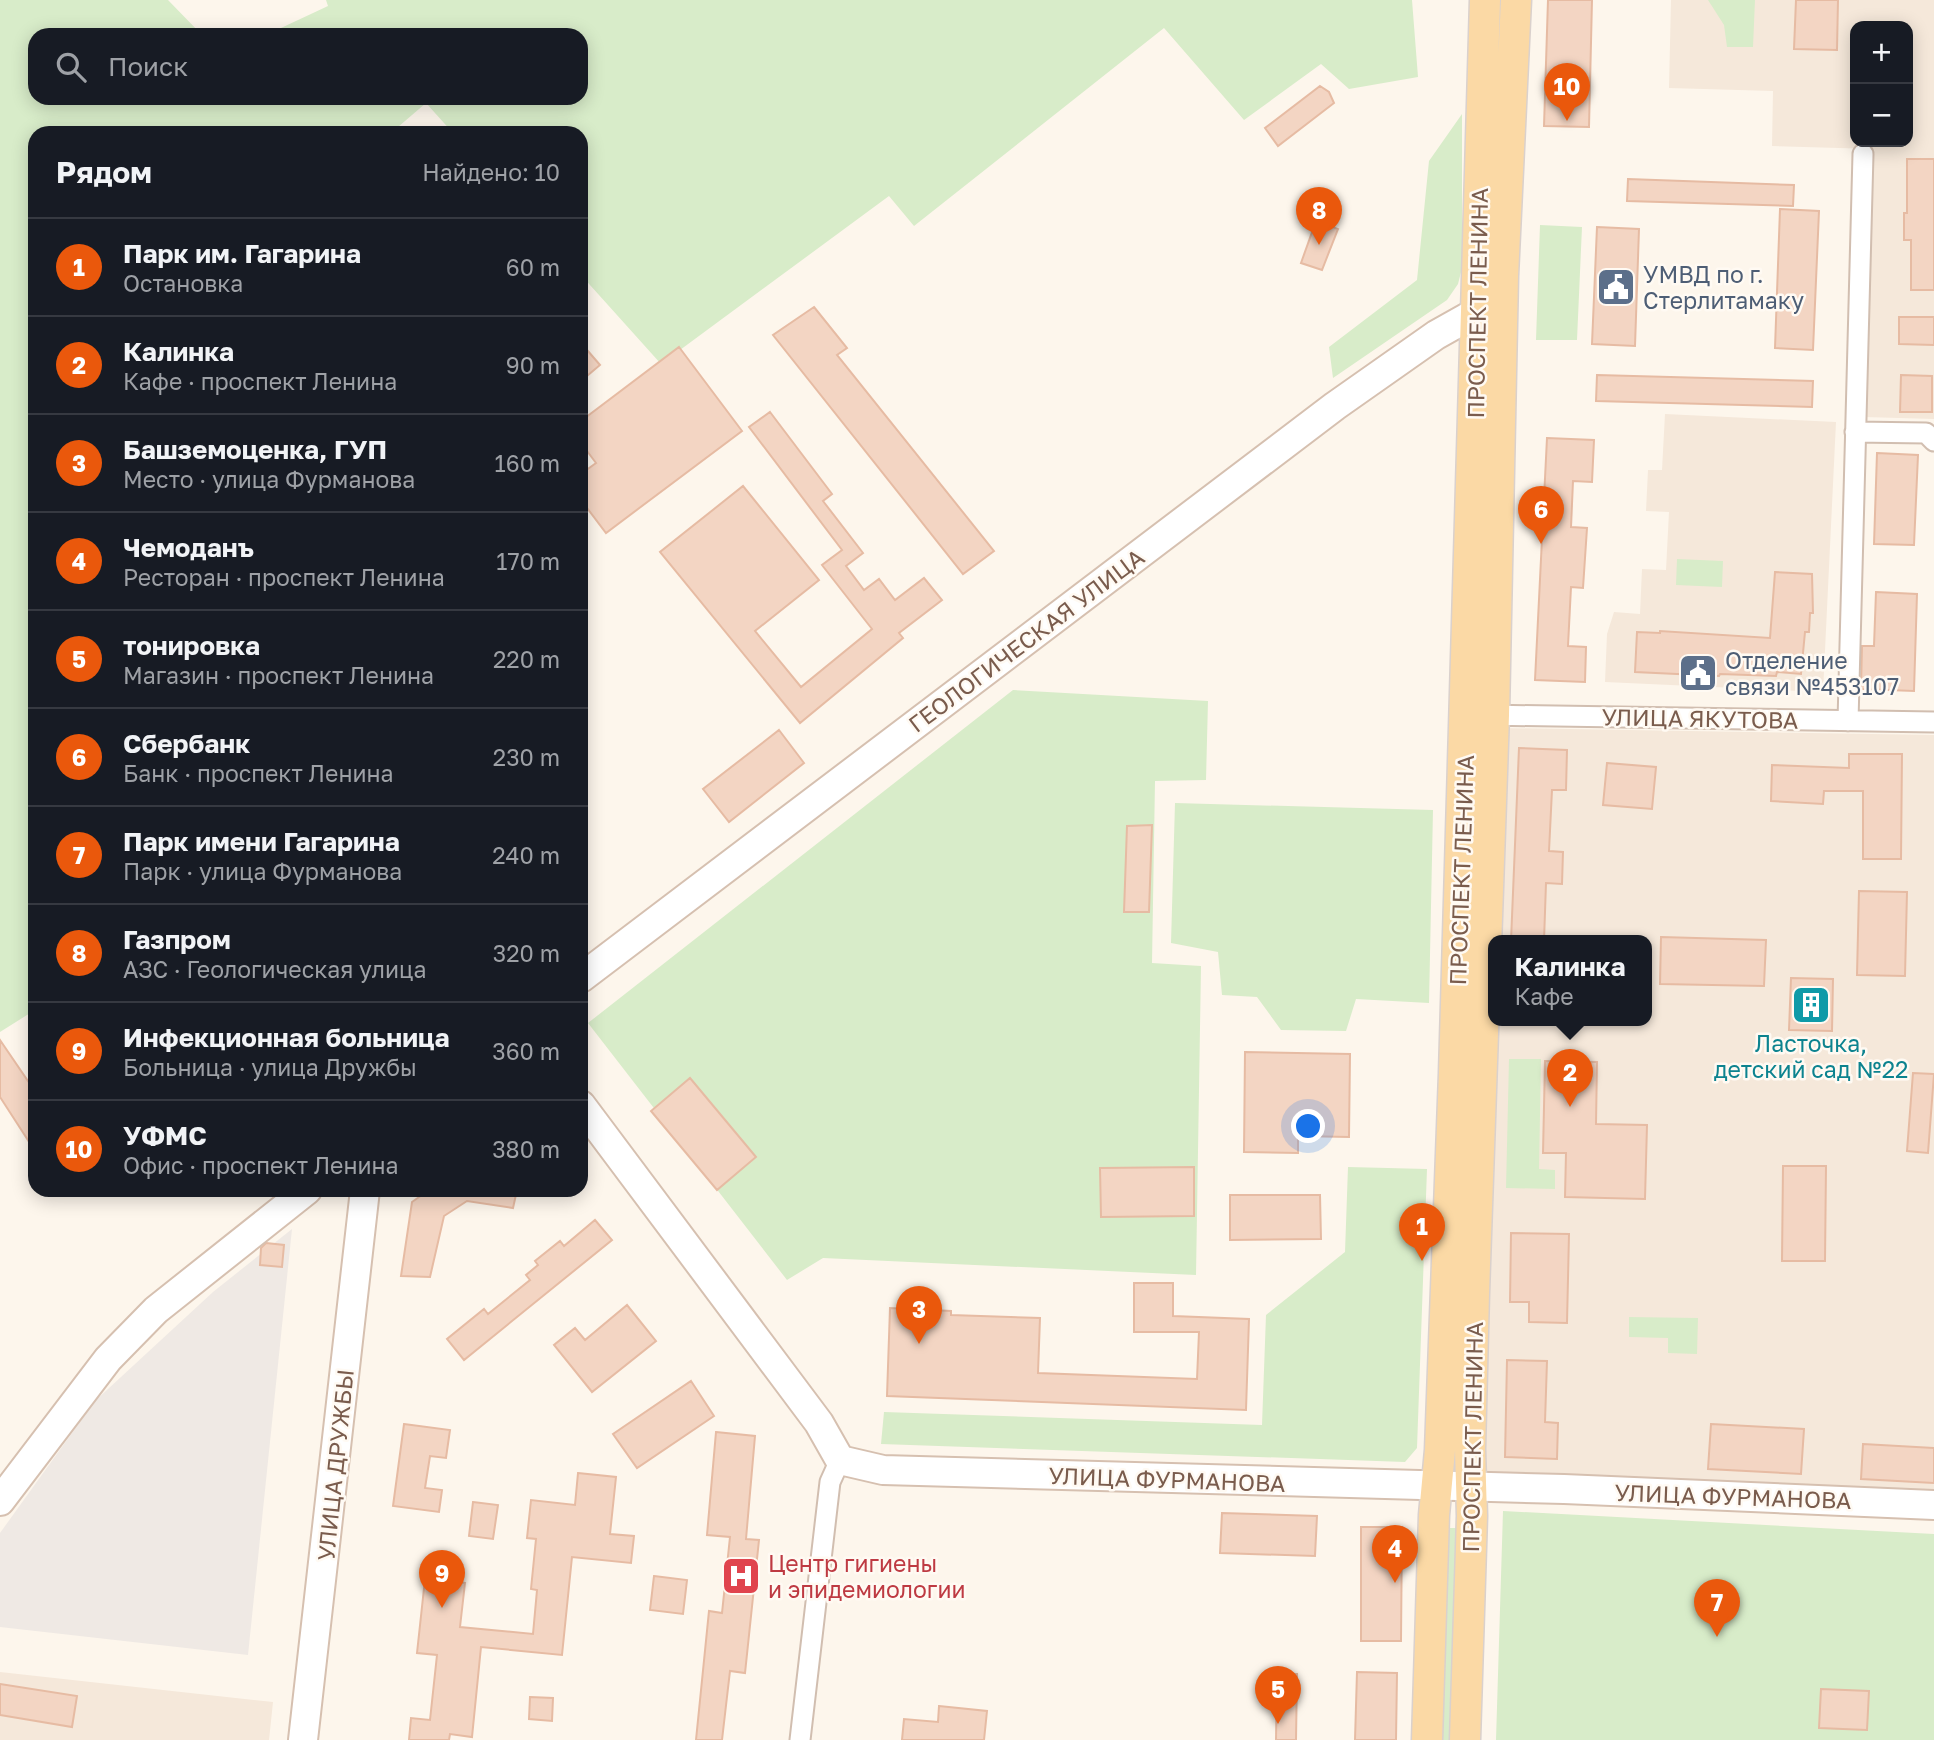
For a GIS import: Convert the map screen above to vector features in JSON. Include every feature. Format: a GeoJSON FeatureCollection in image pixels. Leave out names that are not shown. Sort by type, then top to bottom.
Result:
{"type":"FeatureCollection","features":[{"type":"Feature","properties":{"kind":"main road","name":"ПРОСПЕКТ ЛЕНИНА"},"geometry":{"type":"LineString","coordinates":[[1465,1740],[1472,1516],[1470,1487],[1480,715],[1477,312],[1485,0]]}},
{"type":"Feature","properties":{"kind":"main road","name":"ПРОСПЕКТ ЛЕНИНА"},"geometry":{"type":"LineString","coordinates":[[1427,1740],[1436,1487],[1480,715],[1516,0]]}},
{"type":"Feature","properties":{"kind":"main road","name":"ГЕОЛОГИЧЕСКАЯ УЛИЦА"},"geometry":{"type":"LineString","coordinates":[[588,973],[1335,407],[1436,335],[1477,312]]}},
{"type":"Feature","properties":{"kind":"main road"},"geometry":{"type":"LineString","coordinates":[[588,1114],[819,1423],[840,1460]]}},
{"type":"Feature","properties":{"kind":"main road"},"geometry":{"type":"LineString","coordinates":[[0,1501],[108,1359],[137,1329],[210,1265],[298,1197]]}},
{"type":"Feature","properties":{"kind":"main road","name":"УЛИЦА ДРУЖБЫ"},"geometry":{"type":"LineString","coordinates":[[303,1740],[364,1197]]}},
{"type":"Feature","properties":{"kind":"main road","name":"УЛИЦА ФУРМАНОВА"},"geometry":{"type":"LineString","coordinates":[[840,1460],[883,1470],[1470,1487],[1934,1505]]}},
{"type":"Feature","properties":{"kind":"street"},"geometry":{"type":"LineString","coordinates":[[1848,721],[1863,154]]}},
{"type":"Feature","properties":{"kind":"street"},"geometry":{"type":"LineString","coordinates":[[1855,432],[1926,433],[1934,441]]}},
{"type":"Feature","properties":{"kind":"street","name":"УЛИЦА ЯКУТОВА"},"geometry":{"type":"LineString","coordinates":[[1480,715],[1934,722]]}},
{"type":"Feature","properties":{"kind":"street"},"geometry":{"type":"LineString","coordinates":[[800,1740],[830,1482],[840,1460]]}},
{"type":"Feature","properties":{"kind":"shaded area"},"geometry":{"type":"Polygon","coordinates":[[[1671,0],[1934,0],[1934,419],[1864,417],[1873,149],[1772,146],[1773,91],[1669,88],[1671,0]]]}},
{"type":"Feature","properties":{"kind":"shaded area"},"geometry":{"type":"Polygon","coordinates":[[[1665,414],[1836,422],[1823,692],[1605,682],[1607,634],[1614,612],[1640,614],[1642,569],[1666,570],[1669,512],[1646,511],[1648,470],[1662,470],[1665,414]]]}},
{"type":"Feature","properties":{"kind":"shaded area"},"geometry":{"type":"Polygon","coordinates":[[[1501,728],[1934,735],[1934,1493],[1484,1479],[1495,1026],[1652,1026],[1652,935],[1496,935],[1501,728]]]}},
{"type":"Feature","properties":{"kind":"shaded area"},"geometry":{"type":"Polygon","coordinates":[[[292,1229],[248,1655],[0,1627],[0,1533],[95,1401],[213,1292],[292,1229]]]}},
{"type":"Feature","properties":{"kind":"shaded area"},"geometry":{"type":"Polygon","coordinates":[[[0,1672],[273,1702],[269,1740],[0,1740],[0,1672]]]}},
{"type":"Feature","properties":{"kind":"green space"},"geometry":{"type":"Polygon","coordinates":[[[0,0],[168,0],[195,28],[28,28],[28,105],[424,105],[399,126],[28,126],[28,1014],[0,1032],[0,0]]]}},
{"type":"Feature","properties":{"kind":"green space"},"geometry":{"type":"Polygon","coordinates":[[[326,0],[1412,0],[1418,77],[1349,89],[1321,64],[1244,120],[1164,28],[914,226],[889,196],[661,364],[588,283],[588,126],[447,126],[428,105],[588,105],[588,28],[281,28],[328,6],[326,0]]]}},
{"type":"Feature","properties":{"kind":"green space"},"geometry":{"type":"Polygon","coordinates":[[[1708,0],[1755,0],[1753,47],[1727,47],[1724,25],[1708,0]]]}},
{"type":"Feature","properties":{"kind":"green space"},"geometry":{"type":"Polygon","coordinates":[[[1462,114],[1462,268],[1458,284],[1447,300],[1333,378],[1329,347],[1417,280],[1429,161],[1462,114]]]}},
{"type":"Feature","properties":{"kind":"green space"},"geometry":{"type":"Polygon","coordinates":[[[1540,225],[1582,227],[1577,340],[1536,340],[1540,225]]]}},
{"type":"Feature","properties":{"kind":"green space"},"geometry":{"type":"Polygon","coordinates":[[[1677,559],[1723,561],[1722,587],[1676,585],[1677,559]]]}},
{"type":"Feature","properties":{"kind":"green space"},"geometry":{"type":"Polygon","coordinates":[[[1013,690],[1208,701],[1206,780],[1155,781],[1152,963],[1201,966],[1196,1275],[823,1258],[787,1280],[588,1023],[1013,690]]]}},
{"type":"Feature","properties":{"kind":"green space"},"geometry":{"type":"Polygon","coordinates":[[[1175,803],[1433,810],[1429,1003],[1356,999],[1346,1031],[1281,1030],[1257,997],[1222,995],[1218,952],[1171,943],[1175,803]]]}},
{"type":"Feature","properties":{"kind":"green space"},"geometry":{"type":"Polygon","coordinates":[[[1509,1059],[1541,1059],[1539,1169],[1555,1170],[1555,1189],[1506,1188],[1509,1059]]]}},
{"type":"Feature","properties":{"kind":"green space"},"geometry":{"type":"Polygon","coordinates":[[[1348,1167],[1427,1169],[1417,1448],[1405,1462],[881,1444],[884,1412],[1262,1425],[1266,1315],[1345,1252],[1348,1167]]]}},
{"type":"Feature","properties":{"kind":"green space"},"geometry":{"type":"Polygon","coordinates":[[[1629,1317],[1698,1318],[1697,1354],[1668,1353],[1668,1338],[1629,1337],[1629,1317]]]}},
{"type":"Feature","properties":{"kind":"green space"},"geometry":{"type":"Polygon","coordinates":[[[1503,1511],[1934,1534],[1934,1740],[1496,1740],[1503,1511]]]}},
{"type":"Feature","properties":{"kind":"green space"},"geometry":{"type":"Polygon","coordinates":[[[1444,1528],[1459,1528],[1452,1740],[1436,1740],[1444,1528]]]}},
{"type":"Feature","properties":{"kind":"building"},"geometry":{"type":"Polygon","coordinates":[[[1548,0],[1592,0],[1589,127],[1544,126],[1548,0]]]}},
{"type":"Feature","properties":{"kind":"building"},"geometry":{"type":"Polygon","coordinates":[[[1796,0],[1838,0],[1837,50],[1794,49],[1796,0]]]}},
{"type":"Feature","properties":{"kind":"building"},"geometry":{"type":"Polygon","coordinates":[[[1320,86],[1329,92],[1334,103],[1278,146],[1265,128],[1320,86]]]}},
{"type":"Feature","properties":{"kind":"building"},"geometry":{"type":"Polygon","coordinates":[[[1907,159],[1934,159],[1934,290],[1911,290],[1911,240],[1904,240],[1907,159]]]}},
{"type":"Feature","properties":{"kind":"building"},"geometry":{"type":"Polygon","coordinates":[[[1628,179],[1794,185],[1793,206],[1627,201],[1628,179]]]}},
{"type":"Feature","properties":{"kind":"building"},"geometry":{"type":"Polygon","coordinates":[[[1780,209],[1819,211],[1813,350],[1775,348],[1780,209]]]}},
{"type":"Feature","properties":{"kind":"building"},"geometry":{"type":"Polygon","coordinates":[[[1316,221],[1338,229],[1322,270],[1301,263],[1316,221]]]}},
{"type":"Feature","properties":{"kind":"building","name":"УМВД по г. Стерлитамаку"},"geometry":{"type":"Polygon","coordinates":[[[1597,227],[1639,229],[1635,346],[1592,344],[1597,227]]]}},
{"type":"Feature","properties":{"kind":"building"},"geometry":{"type":"Polygon","coordinates":[[[814,307],[847,348],[837,355],[994,551],[963,574],[773,335],[814,307]]]}},
{"type":"Feature","properties":{"kind":"building"},"geometry":{"type":"Polygon","coordinates":[[[1899,317],[1934,317],[1934,345],[1899,344],[1899,317]]]}},
{"type":"Feature","properties":{"kind":"building"},"geometry":{"type":"Polygon","coordinates":[[[679,347],[742,431],[606,533],[588,509],[588,469],[596,463],[588,452],[588,416],[679,347]]]}},
{"type":"Feature","properties":{"kind":"building"},"geometry":{"type":"Polygon","coordinates":[[[588,351],[600,365],[588,375],[588,351]]]}},
{"type":"Feature","properties":{"kind":"building"},"geometry":{"type":"Polygon","coordinates":[[[1597,375],[1813,381],[1812,407],[1596,401],[1597,375]]]}},
{"type":"Feature","properties":{"kind":"building"},"geometry":{"type":"Polygon","coordinates":[[[1901,375],[1932,376],[1932,412],[1900,412],[1901,375]]]}},
{"type":"Feature","properties":{"kind":"building"},"geometry":{"type":"Polygon","coordinates":[[[770,412],[832,494],[823,501],[863,553],[846,566],[864,590],[879,579],[895,600],[924,578],[942,600],[899,633],[903,638],[800,723],[660,552],[743,486],[819,580],[755,631],[801,687],[872,629],[822,565],[842,550],[749,427],[770,412]]]}},
{"type":"Feature","properties":{"kind":"building"},"geometry":{"type":"Polygon","coordinates":[[[1547,438],[1594,440],[1592,482],[1573,481],[1571,527],[1587,528],[1583,588],[1571,587],[1568,646],[1586,647],[1585,682],[1535,680],[1547,438]]]}},
{"type":"Feature","properties":{"kind":"building"},"geometry":{"type":"Polygon","coordinates":[[[1877,453],[1918,455],[1914,545],[1874,544],[1877,453]]]}},
{"type":"Feature","properties":{"kind":"building"},"geometry":{"type":"Polygon","coordinates":[[[1775,572],[1812,574],[1813,613],[1810,613],[1809,632],[1805,632],[1801,674],[1777,672],[1776,676],[1719,676],[1635,672],[1637,632],[1770,638],[1775,572]]]}},
{"type":"Feature","properties":{"kind":"building"},"geometry":{"type":"Polygon","coordinates":[[[1876,592],[1917,594],[1914,691],[1861,689],[1862,646],[1874,646],[1876,592]]]}},
{"type":"Feature","properties":{"kind":"building"},"geometry":{"type":"Polygon","coordinates":[[[779,730],[804,763],[729,822],[703,789],[779,730]]]}},
{"type":"Feature","properties":{"kind":"building"},"geometry":{"type":"Polygon","coordinates":[[[1519,748],[1567,750],[1566,790],[1552,790],[1549,851],[1563,852],[1562,884],[1546,883],[1544,935],[1511,935],[1519,748]]]}},
{"type":"Feature","properties":{"kind":"building"},"geometry":{"type":"Polygon","coordinates":[[[1849,754],[1902,754],[1901,859],[1863,859],[1863,791],[1824,791],[1823,804],[1771,801],[1772,765],[1849,768],[1849,754]]]}},
{"type":"Feature","properties":{"kind":"building"},"geometry":{"type":"Polygon","coordinates":[[[1607,763],[1656,767],[1652,809],[1603,805],[1607,763]]]}},
{"type":"Feature","properties":{"kind":"building"},"geometry":{"type":"Polygon","coordinates":[[[1152,825],[1149,912],[1124,912],[1127,826],[1152,825]]]}},
{"type":"Feature","properties":{"kind":"building"},"geometry":{"type":"Polygon","coordinates":[[[1859,891],[1907,892],[1905,976],[1857,975],[1859,891]]]}},
{"type":"Feature","properties":{"kind":"building"},"geometry":{"type":"Polygon","coordinates":[[[1661,937],[1766,940],[1764,986],[1660,984],[1661,937]]]}},
{"type":"Feature","properties":{"kind":"building","name":"Ласточка, детский сад №22"},"geometry":{"type":"Polygon","coordinates":[[[1791,978],[1833,979],[1832,1031],[1789,1030],[1791,978]]]}},
{"type":"Feature","properties":{"kind":"building"},"geometry":{"type":"Polygon","coordinates":[[[0,1040],[28,1081],[28,1140],[0,1097],[0,1040]]]}},
{"type":"Feature","properties":{"kind":"building"},"geometry":{"type":"Polygon","coordinates":[[[1245,1052],[1350,1054],[1349,1137],[1298,1136],[1298,1153],[1244,1152],[1245,1052]]]}},
{"type":"Feature","properties":{"kind":"building"},"geometry":{"type":"Polygon","coordinates":[[[1545,1061],[1597,1062],[1596,1124],[1647,1125],[1645,1199],[1565,1197],[1566,1153],[1543,1153],[1545,1061]]]}},
{"type":"Feature","properties":{"kind":"building","name":"Ласточка, детский сад №22"},"geometry":{"type":"Polygon","coordinates":[[[1913,1073],[1934,1074],[1928,1153],[1907,1151],[1913,1073]]]}},
{"type":"Feature","properties":{"kind":"building"},"geometry":{"type":"Polygon","coordinates":[[[690,1078],[756,1157],[717,1190],[651,1111],[690,1078]]]}},
{"type":"Feature","properties":{"kind":"building"},"geometry":{"type":"Polygon","coordinates":[[[1783,1166],[1826,1166],[1825,1261],[1782,1261],[1783,1166]]]}},
{"type":"Feature","properties":{"kind":"building"},"geometry":{"type":"Polygon","coordinates":[[[1194,1167],[1194,1216],[1101,1217],[1100,1168],[1194,1167]]]}},
{"type":"Feature","properties":{"kind":"building"},"geometry":{"type":"Polygon","coordinates":[[[1230,1195],[1320,1195],[1321,1239],[1230,1240],[1230,1195]]]}},
{"type":"Feature","properties":{"kind":"building"},"geometry":{"type":"Polygon","coordinates":[[[419,1197],[515,1197],[513,1208],[467,1201],[444,1216],[430,1277],[401,1276],[412,1202],[419,1197]]]}},
{"type":"Feature","properties":{"kind":"building"},"geometry":{"type":"Polygon","coordinates":[[[595,1220],[612,1240],[464,1360],[447,1339],[484,1309],[488,1314],[530,1280],[526,1275],[538,1265],[535,1261],[560,1241],[564,1246],[595,1220]]]}},
{"type":"Feature","properties":{"kind":"building"},"geometry":{"type":"Polygon","coordinates":[[[1511,1233],[1569,1234],[1567,1323],[1529,1322],[1529,1302],[1510,1302],[1511,1233]]]}},
{"type":"Feature","properties":{"kind":"building"},"geometry":{"type":"Polygon","coordinates":[[[266,1243],[284,1245],[282,1267],[260,1265],[261,1248],[266,1243]]]}},
{"type":"Feature","properties":{"kind":"building"},"geometry":{"type":"Polygon","coordinates":[[[1134,1283],[1173,1283],[1173,1316],[1249,1319],[1246,1410],[887,1396],[890,1308],[951,1311],[951,1315],[1040,1318],[1038,1373],[1197,1379],[1199,1332],[1134,1332],[1134,1283]]]}},
{"type":"Feature","properties":{"kind":"building"},"geometry":{"type":"Polygon","coordinates":[[[627,1305],[656,1341],[592,1392],[554,1345],[575,1328],[585,1340],[627,1305]]]}},
{"type":"Feature","properties":{"kind":"building"},"geometry":{"type":"Polygon","coordinates":[[[1507,1360],[1547,1361],[1545,1422],[1558,1423],[1557,1459],[1505,1457],[1507,1360]]]}},
{"type":"Feature","properties":{"kind":"building"},"geometry":{"type":"Polygon","coordinates":[[[691,1381],[714,1416],[637,1468],[613,1434],[691,1381]]]}},
{"type":"Feature","properties":{"kind":"building"},"geometry":{"type":"Polygon","coordinates":[[[404,1424],[450,1430],[446,1458],[430,1456],[425,1488],[442,1490],[439,1512],[393,1506],[404,1424]]]}},
{"type":"Feature","properties":{"kind":"building"},"geometry":{"type":"Polygon","coordinates":[[[1711,1424],[1804,1429],[1801,1474],[1708,1469],[1711,1424]]]}},
{"type":"Feature","properties":{"kind":"building"},"geometry":{"type":"Polygon","coordinates":[[[716,1432],[755,1436],[746,1539],[759,1540],[745,1673],[730,1671],[722,1740],[696,1740],[709,1611],[722,1613],[730,1537],[707,1535],[716,1432]]]}},
{"type":"Feature","properties":{"kind":"building"},"geometry":{"type":"Polygon","coordinates":[[[1863,1444],[1934,1448],[1934,1483],[1861,1479],[1863,1444]]]}},
{"type":"Feature","properties":{"kind":"building"},"geometry":{"type":"Polygon","coordinates":[[[578,1473],[616,1477],[610,1534],[634,1536],[631,1563],[572,1557],[562,1655],[481,1647],[472,1737],[450,1734],[449,1740],[409,1740],[411,1718],[430,1720],[437,1655],[417,1653],[425,1579],[465,1583],[460,1627],[533,1634],[537,1590],[531,1589],[536,1539],[527,1538],[531,1500],[575,1505],[578,1473]]]}},
{"type":"Feature","properties":{"kind":"building"},"geometry":{"type":"Polygon","coordinates":[[[473,1502],[498,1505],[493,1539],[469,1536],[473,1502]]]}},
{"type":"Feature","properties":{"kind":"building"},"geometry":{"type":"Polygon","coordinates":[[[1222,1513],[1317,1516],[1315,1556],[1220,1553],[1222,1513]]]}},
{"type":"Feature","properties":{"kind":"building"},"geometry":{"type":"Polygon","coordinates":[[[1361,1527],[1402,1527],[1401,1641],[1361,1641],[1361,1527]]]}},
{"type":"Feature","properties":{"kind":"building"},"geometry":{"type":"Polygon","coordinates":[[[654,1576],[687,1580],[683,1614],[650,1610],[654,1576]]]}},
{"type":"Feature","properties":{"kind":"building"},"geometry":{"type":"Polygon","coordinates":[[[1357,1672],[1397,1673],[1396,1740],[1355,1740],[1357,1672]]]}},
{"type":"Feature","properties":{"kind":"building"},"geometry":{"type":"Polygon","coordinates":[[[1277,1674],[1297,1674],[1296,1740],[1276,1740],[1277,1674]]]}},
{"type":"Feature","properties":{"kind":"building"},"geometry":{"type":"Polygon","coordinates":[[[0,1684],[77,1696],[72,1727],[0,1715],[0,1684]]]}},
{"type":"Feature","properties":{"kind":"building"},"geometry":{"type":"Polygon","coordinates":[[[1821,1689],[1869,1691],[1867,1730],[1819,1728],[1821,1689]]]}},
{"type":"Feature","properties":{"kind":"building"},"geometry":{"type":"Polygon","coordinates":[[[530,1697],[553,1698],[552,1721],[529,1719],[530,1697]]]}},
{"type":"Feature","properties":{"kind":"building"},"geometry":{"type":"Polygon","coordinates":[[[939,1706],[987,1711],[984,1740],[902,1740],[904,1719],[938,1722],[939,1706]]]}},
{"type":"Feature","properties":{"kind":"place","name":"УФМС"},"geometry":{"type":"Point","coordinates":[1567,121]}},
{"type":"Feature","properties":{"kind":"place","name":"Газпром"},"geometry":{"type":"Point","coordinates":[1319,245]}},
{"type":"Feature","properties":{"kind":"place","name":"УМВД по г. Стерлитамаку"},"geometry":{"type":"Point","coordinates":[1616,287]}},
{"type":"Feature","properties":{"kind":"place","name":"Сбербанк"},"geometry":{"type":"Point","coordinates":[1541,544]}},
{"type":"Feature","properties":{"kind":"place","name":"Отделение связи №453107"},"geometry":{"type":"Point","coordinates":[1698,673]}},
{"type":"Feature","properties":{"kind":"place","name":"Ласточка, детский сад №22"},"geometry":{"type":"Point","coordinates":[1811,1005]}},
{"type":"Feature","properties":{"kind":"place","name":"Калинка"},"geometry":{"type":"Point","coordinates":[1570,1107]}},
{"type":"Feature","properties":{"kind":"place","name":"Парк им. Гагарина"},"geometry":{"type":"Point","coordinates":[1422,1261]}},
{"type":"Feature","properties":{"kind":"place","name":"Башземоценка, ГУП"},"geometry":{"type":"Point","coordinates":[919,1344]}},
{"type":"Feature","properties":{"kind":"place","name":"Центр гигиены и эпидемиологии"},"geometry":{"type":"Point","coordinates":[741,1576]}},
{"type":"Feature","properties":{"kind":"place","name":"Чемоданъ"},"geometry":{"type":"Point","coordinates":[1395,1583]}},
{"type":"Feature","properties":{"kind":"place","name":"Инфекционная больница"},"geometry":{"type":"Point","coordinates":[442,1608]}},
{"type":"Feature","properties":{"kind":"place","name":"Парк имени Гагарина"},"geometry":{"type":"Point","coordinates":[1717,1637]}},
{"type":"Feature","properties":{"kind":"place","name":"тонировка"},"geometry":{"type":"Point","coordinates":[1278,1724]}}]}
